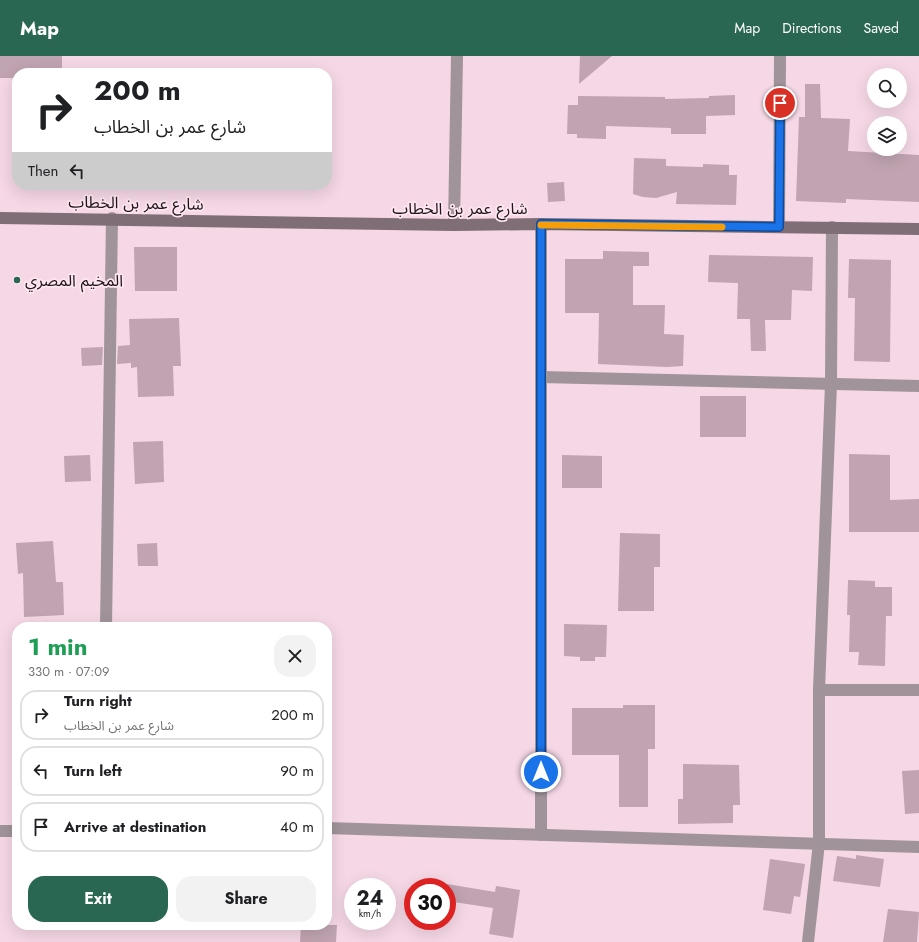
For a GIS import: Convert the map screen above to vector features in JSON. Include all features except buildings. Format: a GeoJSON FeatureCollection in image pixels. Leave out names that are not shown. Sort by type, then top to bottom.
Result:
{"type":"FeatureCollection","features":[{"type":"Feature","properties":{"kind":"street"},"geometry":{"type":"LineString","coordinates":[[454,225],[457,56]]}},
{"type":"Feature","properties":{"kind":"street"},"geometry":{"type":"LineString","coordinates":[[779,227],[780,56]]}},
{"type":"Feature","properties":{"kind":"street","name":"شارع عمر بن الخطاب"},"geometry":{"type":"LineString","coordinates":[[0,218],[112,218],[454,225],[541,224],[919,229]]}},
{"type":"Feature","properties":{"kind":"street"},"geometry":{"type":"LineString","coordinates":[[106,622],[112,218]]}},
{"type":"Feature","properties":{"kind":"street"},"geometry":{"type":"LineString","coordinates":[[541,224],[541,835]]}},
{"type":"Feature","properties":{"kind":"street"},"geometry":{"type":"LineString","coordinates":[[808,942],[819,844],[819,690],[831,384],[832,227]]}},
{"type":"Feature","properties":{"kind":"street"},"geometry":{"type":"LineString","coordinates":[[541,377],[919,386]]}},
{"type":"Feature","properties":{"kind":"street"},"geometry":{"type":"LineString","coordinates":[[819,690],[919,690]]}},
{"type":"Feature","properties":{"kind":"street"},"geometry":{"type":"LineString","coordinates":[[332,828],[919,846]]}},
{"type":"Feature","properties":{"kind":"street"},"geometry":{"type":"LineString","coordinates":[[0,831],[12,831]]}},
{"type":"Feature","properties":{"kind":"slow traffic"},"geometry":{"type":"LineString","coordinates":[[541,225],[722,227]]}},
{"type":"Feature","properties":{"kind":"place","name":"المخيم المصري"},"geometry":{"type":"Point","coordinates":[17,280]}},
{"type":"Feature","properties":{"kind":"route"},"geometry":{"type":"LineString","coordinates":[[541,772],[541,224],[779,227],[780,103]]}}]}
